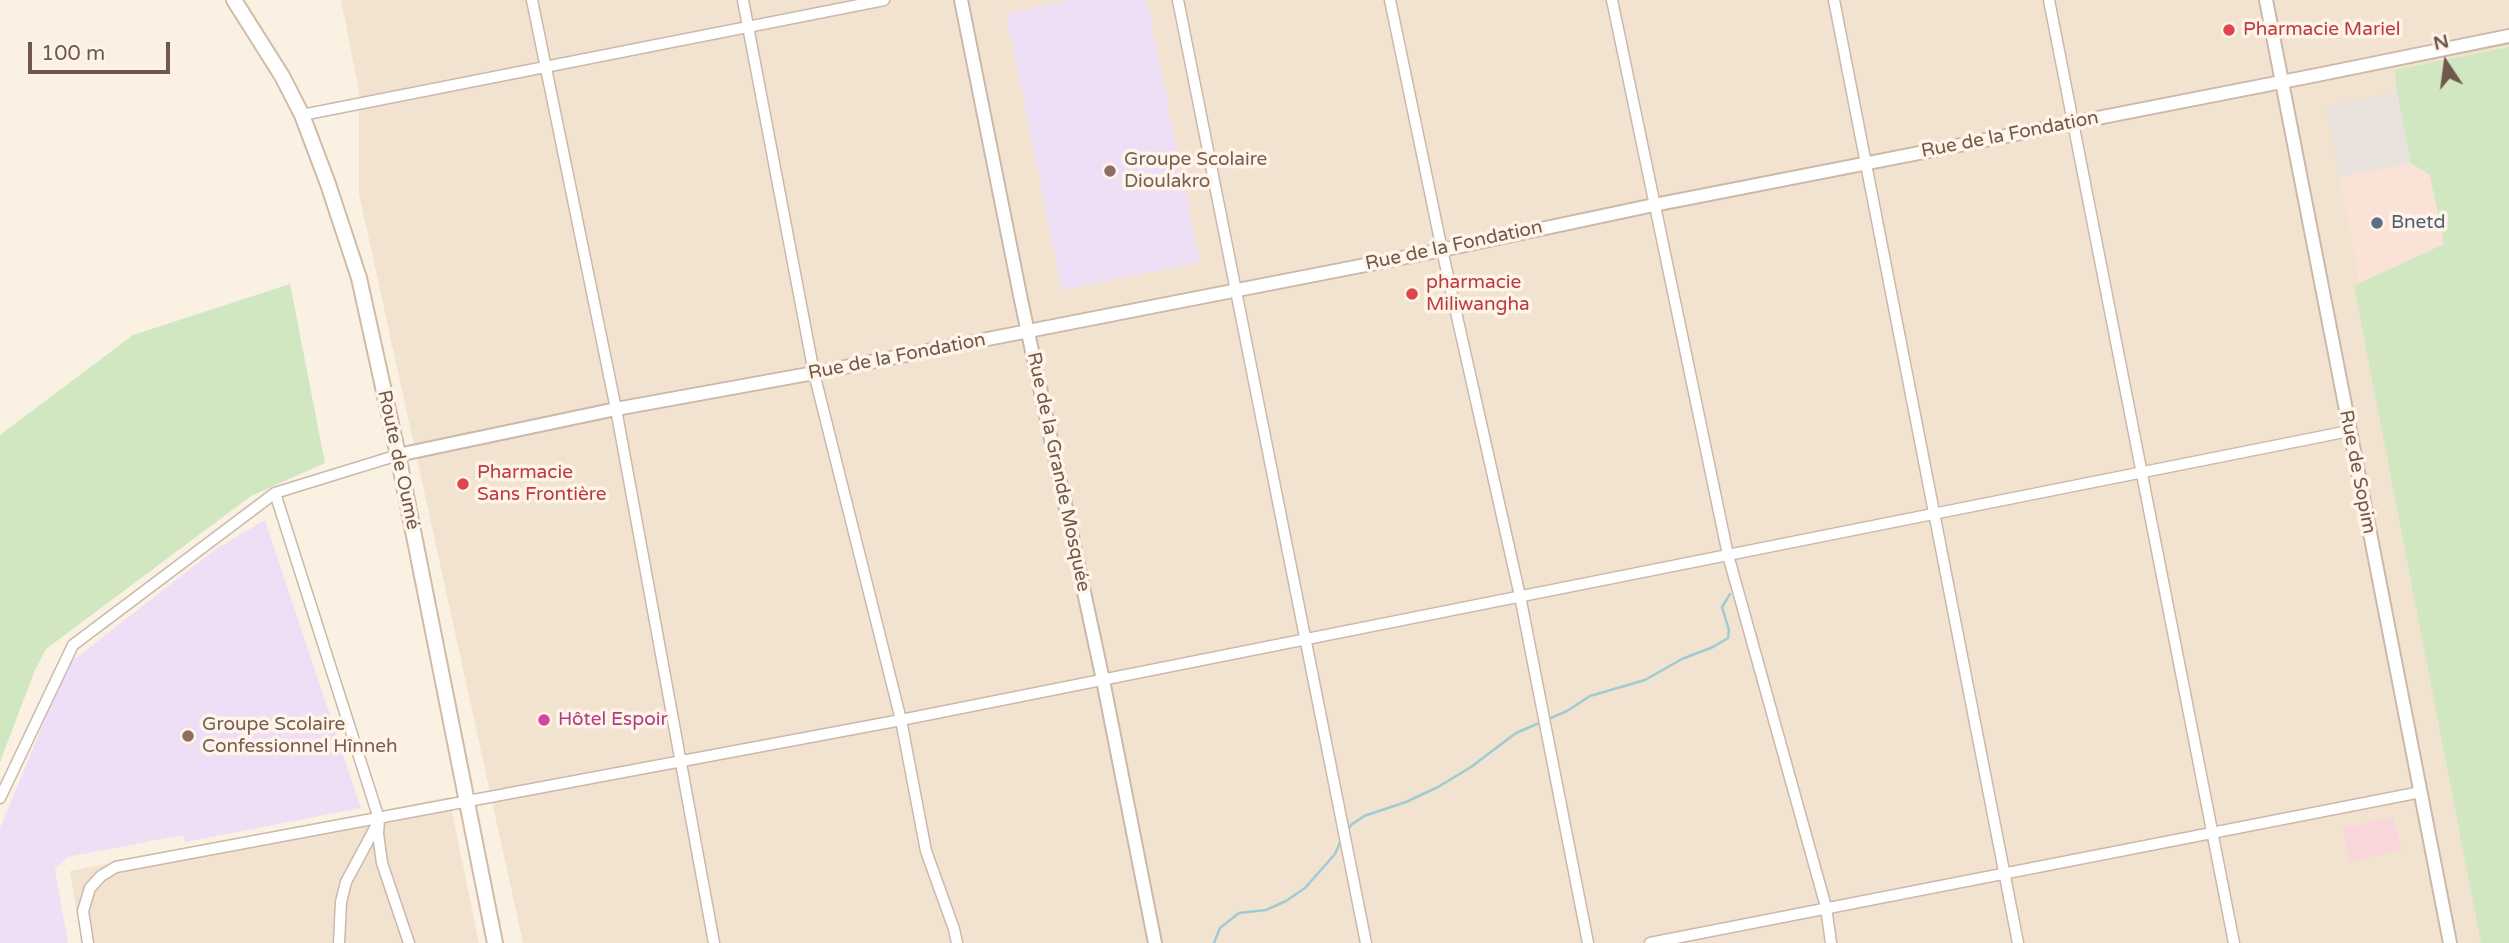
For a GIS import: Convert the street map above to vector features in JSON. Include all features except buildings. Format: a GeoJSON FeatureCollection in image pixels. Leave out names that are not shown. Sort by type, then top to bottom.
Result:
{"type":"FeatureCollection","features":[{"type":"Feature","properties":{"kind":"main road","name":"Route de Oumé"},"geometry":{"type":"LineString","coordinates":[[233,0],[282,76],[302,115],[359,278],[398,455],[495,943]]}},
{"type":"Feature","properties":{"kind":"street"},"geometry":{"type":"LineString","coordinates":[[532,0],[616,409],[714,943]]}},
{"type":"Feature","properties":{"kind":"street"},"geometry":{"type":"LineString","coordinates":[[743,0],[814,373],[901,720],[926,851],[957,943]]}},
{"type":"Feature","properties":{"kind":"street"},"geometry":{"type":"LineString","coordinates":[[302,115],[884,0]]}},
{"type":"Feature","properties":{"kind":"street","name":"Rue de la Grande Mosquée"},"geometry":{"type":"LineString","coordinates":[[961,0],[1155,943]]}},
{"type":"Feature","properties":{"kind":"street"},"geometry":{"type":"LineString","coordinates":[[1178,0],[1366,943]]}},
{"type":"Feature","properties":{"kind":"street"},"geometry":{"type":"LineString","coordinates":[[1390,0],[1442,250],[1520,597],[1588,943]]}},
{"type":"Feature","properties":{"kind":"street"},"geometry":{"type":"LineString","coordinates":[[1612,0],[1728,555],[1826,907],[1830,943]]}},
{"type":"Feature","properties":{"kind":"street"},"geometry":{"type":"LineString","coordinates":[[1834,0],[2018,943]]}},
{"type":"Feature","properties":{"kind":"street"},"geometry":{"type":"LineString","coordinates":[[2049,0],[2234,943]]}},
{"type":"Feature","properties":{"kind":"street","name":"Rue de Sopim"},"geometry":{"type":"LineString","coordinates":[[2266,0],[2450,943]]}},
{"type":"Feature","properties":{"kind":"street","name":"Rue de la Fondation"},"geometry":{"type":"LineString","coordinates":[[398,455],[616,409],[1442,250],[1654,205],[2509,36]]}},
{"type":"Feature","properties":{"kind":"street"},"geometry":{"type":"LineString","coordinates":[[88,943],[83,911],[90,888],[101,876],[116,867],[681,763],[2349,431]]}},
{"type":"Feature","properties":{"kind":"street"},"geometry":{"type":"LineString","coordinates":[[0,798],[73,645],[275,494],[398,455]]}},
{"type":"Feature","properties":{"kind":"street"},"geometry":{"type":"LineString","coordinates":[[275,494],[379,819],[382,863],[409,943]]}},
{"type":"Feature","properties":{"kind":"street"},"geometry":{"type":"LineString","coordinates":[[1650,943],[2421,792]]}},
{"type":"Feature","properties":{"kind":"street"},"geometry":{"type":"LineString","coordinates":[[339,943],[341,902],[346,883],[379,819]]}},
{"type":"Feature","properties":{"kind":"shaded area"},"geometry":{"type":"Polygon","coordinates":[[[341,0],[2509,0],[2509,943],[523,943],[359,194],[359,91],[341,0]]]}},
{"type":"Feature","properties":{"kind":"shaded area","name":"Groupe Scolaire Dioulakro"},"geometry":{"type":"Polygon","coordinates":[[[1072,0],[1147,0],[1200,262],[1062,290],[1006,13],[1072,0]]]}},
{"type":"Feature","properties":{"kind":"shaded area"},"geometry":{"type":"Polygon","coordinates":[[[2397,92],[2411,163],[2340,177],[2325,106],[2397,92]]]}},
{"type":"Feature","properties":{"kind":"shaded area"},"geometry":{"type":"Polygon","coordinates":[[[2411,163],[2430,175],[2445,245],[2359,282],[2340,177],[2411,163]]]}},
{"type":"Feature","properties":{"kind":"shaded area","name":"Groupe Scolaire Confessionnel Hînneh"},"geometry":{"type":"Polygon","coordinates":[[[265,520],[361,808],[185,842],[183,835],[68,857],[55,869],[68,943],[0,943],[0,828],[68,664],[216,549],[265,520]]]}},
{"type":"Feature","properties":{"kind":"shaded area"},"geometry":{"type":"Polygon","coordinates":[[[449,797],[479,943],[82,943],[70,871],[449,797]]]}},
{"type":"Feature","properties":{"kind":"shaded area"},"geometry":{"type":"Polygon","coordinates":[[[2393,817],[2401,850],[2350,862],[2343,828],[2393,817]]]}},
{"type":"Feature","properties":{"kind":"green space"},"geometry":{"type":"Polygon","coordinates":[[[2509,47],[2509,943],[2481,943],[2354,286],[2444,244],[2430,175],[2411,163],[2395,70],[2509,47]]]}},
{"type":"Feature","properties":{"kind":"green space"},"geometry":{"type":"Polygon","coordinates":[[[290,284],[325,463],[251,496],[46,649],[35,670],[0,762],[0,435],[133,335],[290,284]]]}},
{"type":"Feature","properties":{"kind":"waterway"},"geometry":{"type":"LineString","coordinates":[[1347,832],[1351,825],[1364,816],[1406,802],[1438,787],[1471,767],[1516,733],[1567,711],[1590,696],[1645,680],[1728,638],[1729,630],[1722,607],[1730,594]]}},
{"type":"Feature","properties":{"kind":"waterway"},"geometry":{"type":"LineString","coordinates":[[1214,943],[1220,928],[1239,913],[1266,910],[1305,888],[1335,854],[1341,840]]}},
{"type":"Feature","properties":{"kind":"place","name":"Pharmacie Mariel"},"geometry":{"type":"Point","coordinates":[2229,30]}},
{"type":"Feature","properties":{"kind":"place","name":"Groupe Scolaire Dioulakro"},"geometry":{"type":"Point","coordinates":[1110,171]}},
{"type":"Feature","properties":{"kind":"place","name":"Bnetd"},"geometry":{"type":"Point","coordinates":[2377,223]}},
{"type":"Feature","properties":{"kind":"place","name":"pharmacie Miliwangha"},"geometry":{"type":"Point","coordinates":[1412,294]}},
{"type":"Feature","properties":{"kind":"place","name":"Pharmacie Sans Frontière"},"geometry":{"type":"Point","coordinates":[463,484]}},
{"type":"Feature","properties":{"kind":"place","name":"Hôtel Espoir"},"geometry":{"type":"Point","coordinates":[544,720]}},
{"type":"Feature","properties":{"kind":"place","name":"Groupe Scolaire Confessionnel Hînneh"},"geometry":{"type":"Point","coordinates":[188,736]}}]}
